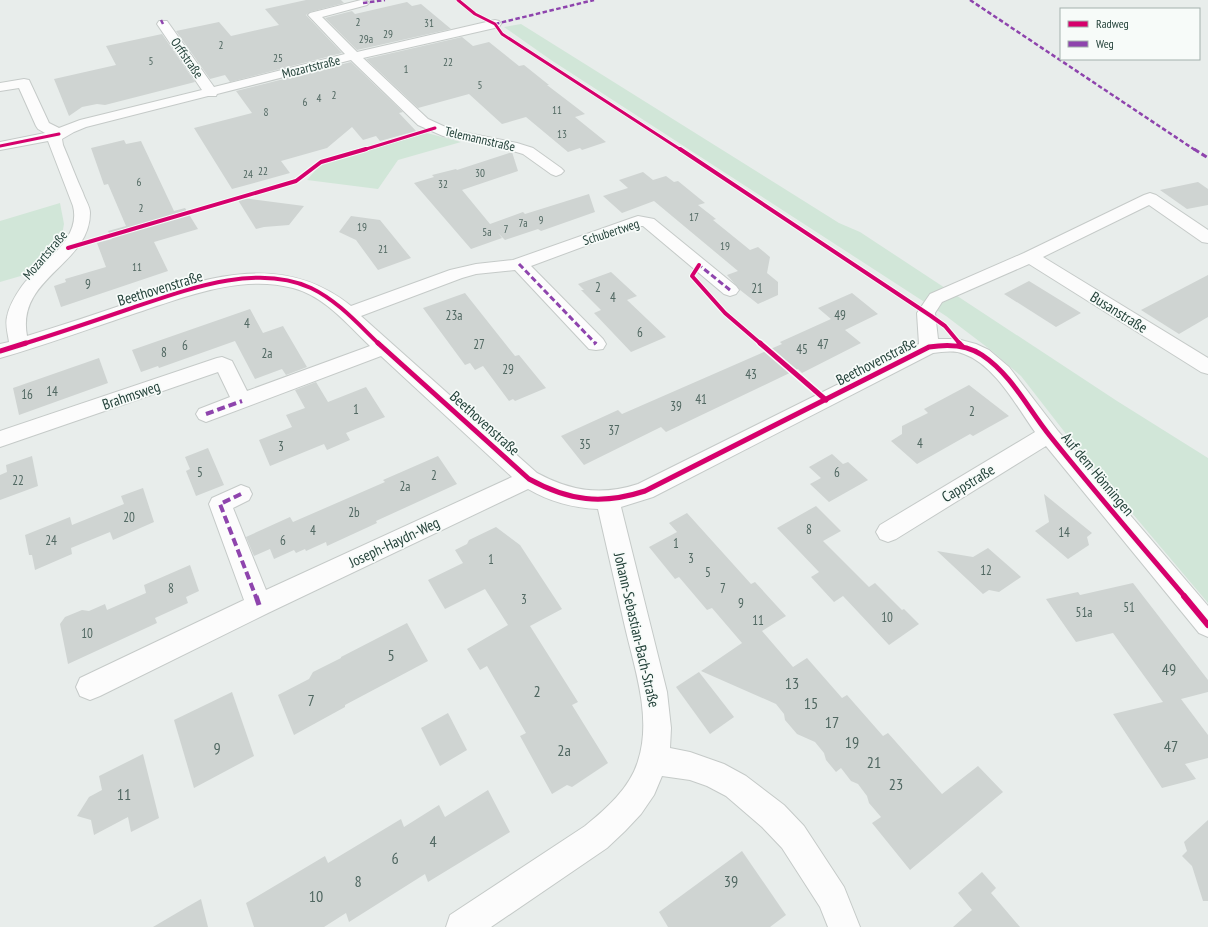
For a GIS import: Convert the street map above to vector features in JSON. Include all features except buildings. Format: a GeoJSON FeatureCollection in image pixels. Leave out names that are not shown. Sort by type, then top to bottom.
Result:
{"type":"FeatureCollection","features":[{"type":"Feature","properties":{"kind":"street","name":"Telemannstraße"},"geometry":{"type":"LineString","coordinates":[[363,3],[314,15],[418,118],[428,125],[448,133],[517,147],[532,154],[556,171]]}},
{"type":"Feature","properties":{"kind":"street","name":"Orffstraße"},"geometry":{"type":"LineString","coordinates":[[163,24],[212,93]]}},
{"type":"Feature","properties":{"kind":"street","name":"Mozartstraße"},"geometry":{"type":"LineString","coordinates":[[19,345],[16,319],[22,301],[29,290],[68,248],[80,228],[82,214],[81,208],[56,145],[55,138],[59,134],[85,123],[212,93],[354,56],[495,24]]}},
{"type":"Feature","properties":{"kind":"street"},"geometry":{"type":"LineString","coordinates":[[0,87],[24,83],[42,126],[59,134]]}},
{"type":"Feature","properties":{"kind":"street"},"geometry":{"type":"LineString","coordinates":[[0,146],[59,134]]}},
{"type":"Feature","properties":{"kind":"street"},"geometry":{"type":"LineString","coordinates":[[929,347],[926,313],[936,298],[1030,257],[1150,198],[1208,238]]}},
{"type":"Feature","properties":{"kind":"street","name":"Schubertweg"},"geometry":{"type":"LineString","coordinates":[[348,314],[460,273],[519,264],[638,221],[648,222],[730,290]]}},
{"type":"Feature","properties":{"kind":"street","name":"Busanstraße"},"geometry":{"type":"LineString","coordinates":[[1030,257],[1208,367]]}},
{"type":"Feature","properties":{"kind":"street"},"geometry":{"type":"LineString","coordinates":[[519,264],[596,344]]}},
{"type":"Feature","properties":{"kind":"street","name":"Beethovenstraße"},"geometry":{"type":"LineString","coordinates":[[0,351],[182,293],[235,280],[266,279],[296,283],[316,290],[348,314],[382,348],[529,478],[542,487],[564,495],[588,500],[608,500],[630,496],[645,491],[929,347],[950,344],[962,346]]}},
{"type":"Feature","properties":{"kind":"street","name":"Auf dem Hönningen"},"geometry":{"type":"LineString","coordinates":[[962,346],[980,354],[1000,370],[1049,434],[1208,625]]}},
{"type":"Feature","properties":{"kind":"street"},"geometry":{"type":"LineString","coordinates":[[206,414],[382,348]]}},
{"type":"Feature","properties":{"kind":"street","name":"Brahmsweg"},"geometry":{"type":"LineString","coordinates":[[0,439],[222,364],[225,366],[242,401]]}},
{"type":"Feature","properties":{"kind":"street","name":"Cappstraße"},"geometry":{"type":"LineString","coordinates":[[888,532],[1049,434]]}},
{"type":"Feature","properties":{"kind":"street","name":"Joseph-Haydn-Weg"},"geometry":{"type":"LineString","coordinates":[[90,687],[259,605],[529,478]]}},
{"type":"Feature","properties":{"kind":"street"},"geometry":{"type":"LineString","coordinates":[[241,494],[220,504],[259,605]]}},
{"type":"Feature","properties":{"kind":"street","name":"Johann-Sebastian-Bach-Straße"},"geometry":{"type":"LineString","coordinates":[[462,927],[596,837],[617,820],[632,804],[644,784],[653,760],[656,747],[656,704],[608,500]]}},
{"type":"Feature","properties":{"kind":"street"},"geometry":{"type":"LineString","coordinates":[[653,760],[690,766],[714,774],[736,786],[773,816],[793,837],[833,898],[844,927]]}},
{"type":"Feature","properties":{"kind":"green space"},"geometry":{"type":"Polygon","coordinates":[[[521,24],[839,223],[860,232],[1117,401],[1208,458],[1208,603],[1077,448],[1021,376],[992,351],[946,316],[551,60],[504,27],[521,24]]]}},
{"type":"Feature","properties":{"kind":"green space"},"geometry":{"type":"Polygon","coordinates":[[[427,133],[461,142],[398,160],[378,189],[307,180],[321,164],[427,133]]]}},
{"type":"Feature","properties":{"kind":"green space"},"geometry":{"type":"Polygon","coordinates":[[[60,203],[64,224],[61,240],[31,273],[0,282],[0,221],[60,203]]]}},
{"type":"Feature","properties":{"kind":"marked path"},"geometry":{"type":"LineString","coordinates":[[363,3],[385,0]]}},
{"type":"Feature","properties":{"kind":"marked path"},"geometry":{"type":"LineString","coordinates":[[495,24],[594,0]]}},
{"type":"Feature","properties":{"kind":"marked path"},"geometry":{"type":"LineString","coordinates":[[970,0],[1060,60]]}},
{"type":"Feature","properties":{"kind":"marked path"},"geometry":{"type":"LineString","coordinates":[[161,20],[163,24]]}},
{"type":"Feature","properties":{"kind":"marked path"},"geometry":{"type":"LineString","coordinates":[[1060,60],[1208,158]]}},
{"type":"Feature","properties":{"kind":"marked path"},"geometry":{"type":"LineString","coordinates":[[519,264],[596,344]]}},
{"type":"Feature","properties":{"kind":"marked path"},"geometry":{"type":"LineString","coordinates":[[698,267],[699,265],[730,290]]}},
{"type":"Feature","properties":{"kind":"marked path"},"geometry":{"type":"LineString","coordinates":[[206,414],[242,401]]}},
{"type":"Feature","properties":{"kind":"marked path"},"geometry":{"type":"LineString","coordinates":[[241,494],[220,504],[259,605]]}},
{"type":"Feature","properties":{"kind":"cycle path"},"geometry":{"type":"LineString","coordinates":[[458,0],[475,14],[495,24],[502,34],[673,144],[931,316],[945,326],[962,346]]}},
{"type":"Feature","properties":{"kind":"cycle path"},"geometry":{"type":"LineString","coordinates":[[68,248],[296,181],[321,162],[435,128]]}},
{"type":"Feature","properties":{"kind":"cycle path"},"geometry":{"type":"LineString","coordinates":[[0,146],[59,134]]}},
{"type":"Feature","properties":{"kind":"cycle path"},"geometry":{"type":"LineString","coordinates":[[699,265],[692,276],[725,313],[826,400]]}},
{"type":"Feature","properties":{"kind":"cycle path"},"geometry":{"type":"LineString","coordinates":[[0,351],[160,299],[206,286],[229,281],[252,279],[275,279],[297,283],[311,288],[336,303],[378,343],[529,479],[557,493],[571,497],[600,500],[615,499],[645,491],[929,347],[943,345],[963,347],[976,351],[1002,372],[1019,392],[1050,436],[1208,625]]}}]}
